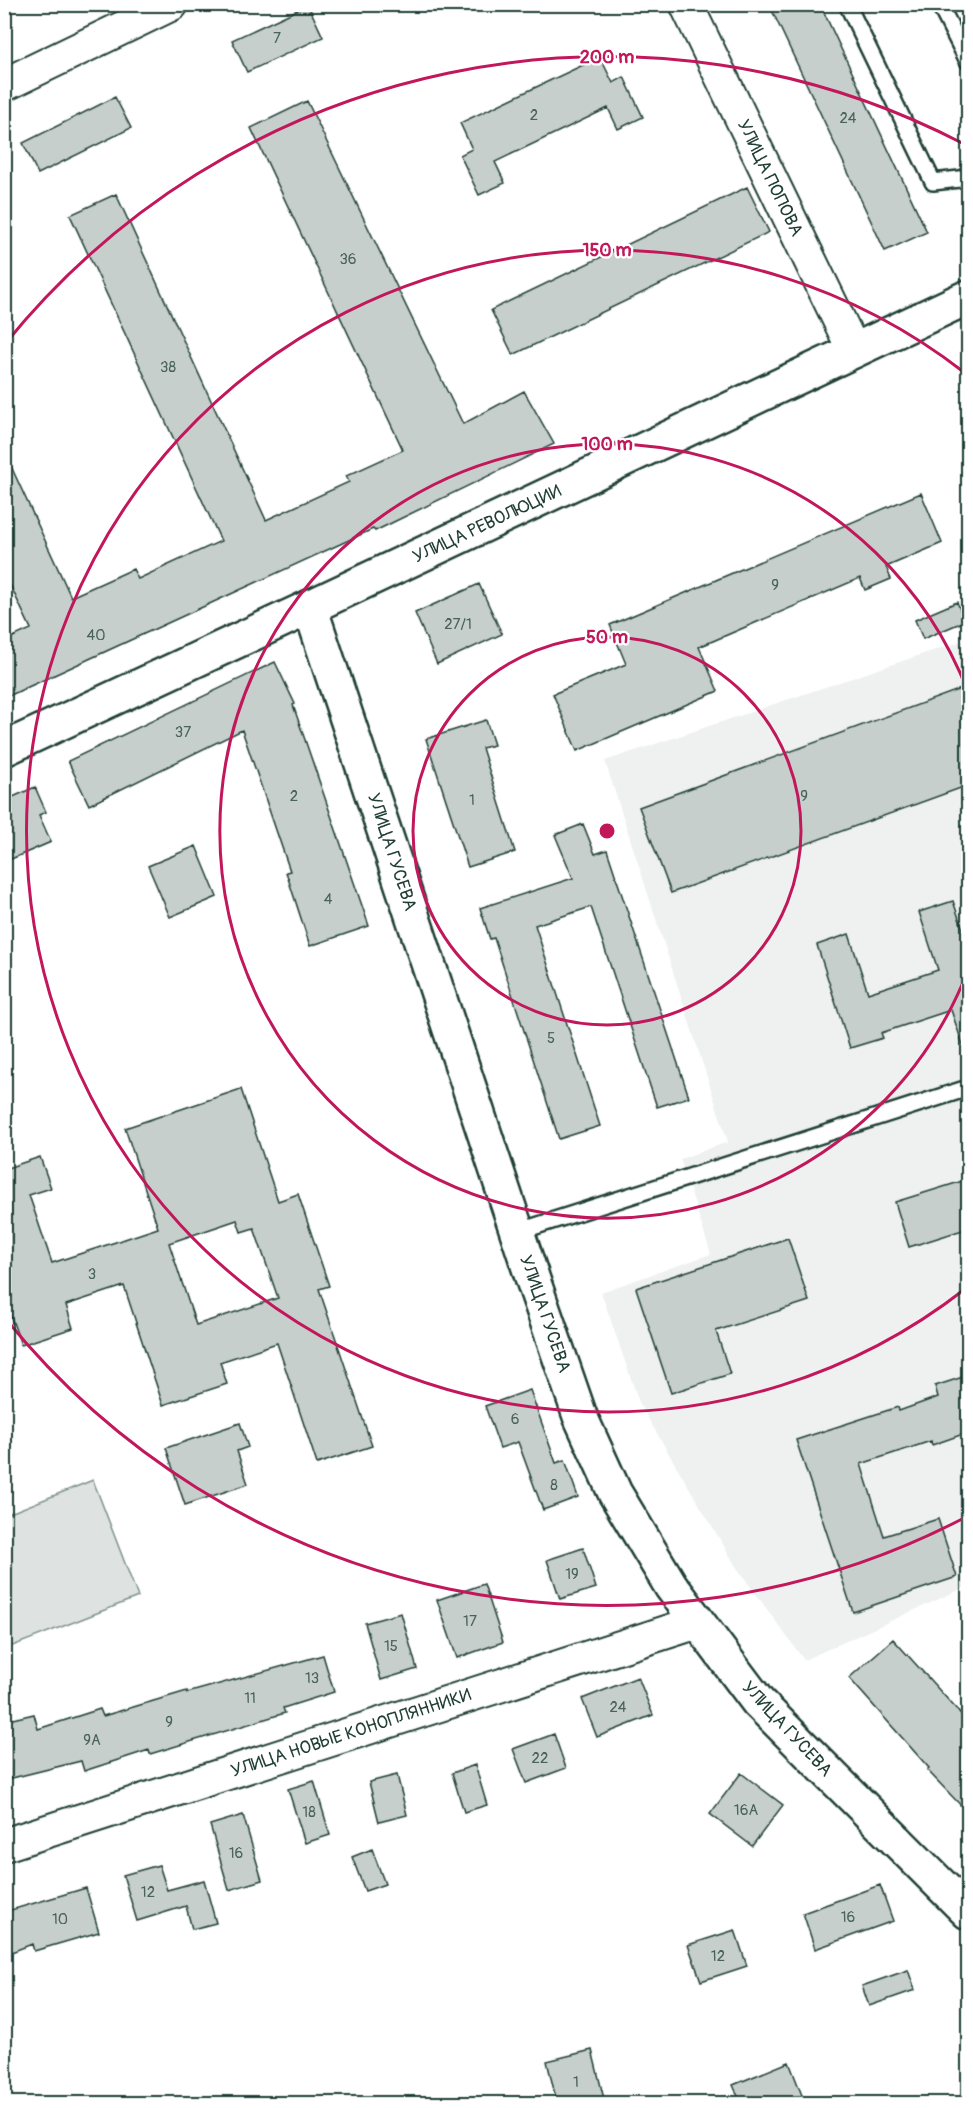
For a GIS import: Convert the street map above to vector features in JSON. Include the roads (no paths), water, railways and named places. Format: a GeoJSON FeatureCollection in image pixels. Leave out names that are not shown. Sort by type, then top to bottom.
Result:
{"type":"FeatureCollection","features":[{"type":"Feature","properties":{"kind":"main road","name":"УЛИЦА РЕВОЛЮЦИИ"},"geometry":{"type":"LineString","coordinates":[[4,748],[310,607],[969,297]]}},
{"type":"Feature","properties":{"kind":"main road","name":"УЛИЦА ГУСЕВА"},"geometry":{"type":"LineString","coordinates":[[310,607],[580,1416],[615,1493],[670,1586],[758,1702],[969,1912]]}},
{"type":"Feature","properties":{"kind":"street"},"geometry":{"type":"LineString","coordinates":[[4,85],[172,4]]}},
{"type":"Feature","properties":{"kind":"street","name":"УЛИЦА ПОПОВА"},"geometry":{"type":"LineString","coordinates":[[686,4],[854,351]]}},
{"type":"Feature","properties":{"kind":"street","name":"УЛИЦА НОВЫЕ КОНОПЛЯННИКИ"},"geometry":{"type":"LineString","coordinates":[[4,1845],[698,1622]]}},
{"type":"Feature","properties":{"kind":"lane"},"geometry":{"type":"LineString","coordinates":[[847,4],[933,182],[969,178]]}},
{"type":"Feature","properties":{"kind":"lane"},"geometry":{"type":"LineString","coordinates":[[939,4],[969,62]]}},
{"type":"Feature","properties":{"kind":"lane"},"geometry":{"type":"LineString","coordinates":[[517,1232],[969,1088]]}}]}
